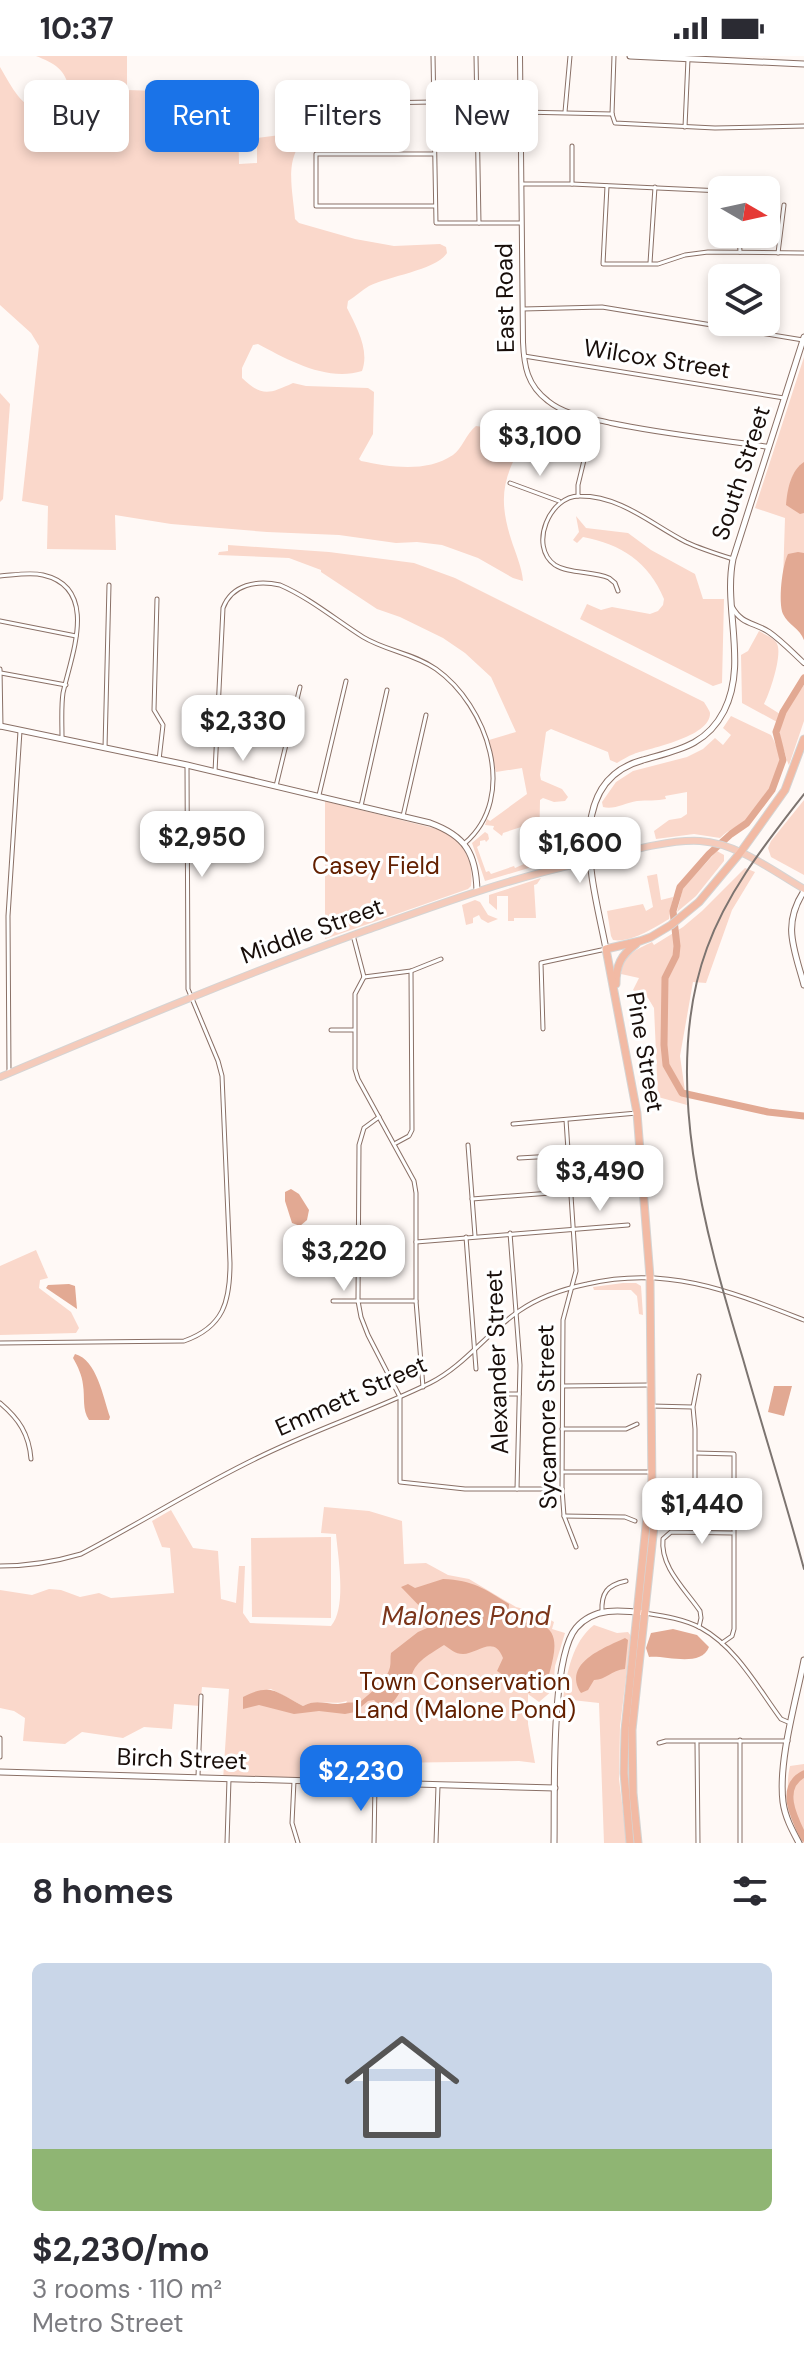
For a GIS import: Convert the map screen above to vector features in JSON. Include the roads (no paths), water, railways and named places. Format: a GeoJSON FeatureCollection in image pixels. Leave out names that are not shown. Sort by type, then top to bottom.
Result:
{"type":"FeatureCollection","features":[{"type":"Feature","properties":{"kind":"highway"},"geometry":{"type":"LineString","coordinates":[[606,949],[654,935],[688,912],[707,893],[785,790],[804,739]]}},
{"type":"Feature","properties":{"kind":"highway"},"geometry":{"type":"LineString","coordinates":[[616,998],[617,965],[627,951],[640,941]]}},
{"type":"Feature","properties":{"kind":"highway","name":"Pine Street"},"geometry":{"type":"LineString","coordinates":[[606,949],[637,1113],[650,1277],[652,1492],[649,1497],[641,1613]]}},
{"type":"Feature","properties":{"kind":"highway"},"geometry":{"type":"LineString","coordinates":[[630,1843],[625,1794],[626,1708],[641,1613]]}},
{"type":"Feature","properties":{"kind":"highway"},"geometry":{"type":"LineString","coordinates":[[638,1843],[632,1783],[632,1730],[641,1613]]}},
{"type":"Feature","properties":{"kind":"main road"},"geometry":{"type":"LineString","coordinates":[[630,56],[804,64]]}},
{"type":"Feature","properties":{"kind":"main road","name":"South Street"},"geometry":{"type":"LineString","coordinates":[[733,637],[730,582],[733,559],[804,338]]}},
{"type":"Feature","properties":{"kind":"main road","name":"Pine Street"},"geometry":{"type":"LineString","coordinates":[[606,949],[588,837],[594,805],[611,779],[628,765],[671,754],[709,730],[724,711],[730,697],[734,676],[733,637]]}},
{"type":"Feature","properties":{"kind":"main road"},"geometry":{"type":"LineString","coordinates":[[0,726],[319,795],[443,828],[465,843],[474,861],[477,891]]}},
{"type":"Feature","properties":{"kind":"main road","name":"Middle Street"},"geometry":{"type":"LineString","coordinates":[[0,1077],[190,997],[353,935],[477,891],[590,860],[674,843],[713,843],[740,853],[804,890]]}},
{"type":"Feature","properties":{"kind":"main road"},"geometry":{"type":"LineString","coordinates":[[804,890],[792,914],[790,932],[804,985]]}},
{"type":"Feature","properties":{"kind":"main road"},"geometry":{"type":"LineString","coordinates":[[554,1843],[557,1712],[566,1647],[575,1629],[602,1612],[641,1613]]}},
{"type":"Feature","properties":{"kind":"main road"},"geometry":{"type":"LineString","coordinates":[[799,1843],[786,1816],[783,1780],[804,1660]]}},
{"type":"Feature","properties":{"kind":"main road","name":"Birch Street"},"geometry":{"type":"LineString","coordinates":[[0,1772],[555,1788]]}},
{"type":"Feature","properties":{"kind":"street"},"geometry":{"type":"LineString","coordinates":[[433,56],[433,80]]}},
{"type":"Feature","properties":{"kind":"street"},"geometry":{"type":"LineString","coordinates":[[476,56],[479,223]]}},
{"type":"Feature","properties":{"kind":"street","name":"East Road"},"geometry":{"type":"LineString","coordinates":[[520,56],[520,80]]}},
{"type":"Feature","properties":{"kind":"street"},"geometry":{"type":"LineString","coordinates":[[565,113],[570,56]]}},
{"type":"Feature","properties":{"kind":"street"},"geometry":{"type":"LineString","coordinates":[[614,56],[612,114],[615,123],[685,127],[804,126]]}},
{"type":"Feature","properties":{"kind":"street"},"geometry":{"type":"LineString","coordinates":[[685,127],[688,59]]}},
{"type":"Feature","properties":{"kind":"street"},"geometry":{"type":"LineString","coordinates":[[538,112],[612,114]]}},
{"type":"Feature","properties":{"kind":"street"},"geometry":{"type":"LineString","coordinates":[[572,146],[572,184]]}},
{"type":"Feature","properties":{"kind":"street","name":"East Road"},"geometry":{"type":"LineString","coordinates":[[522,152],[524,356],[528,378],[547,401],[565,411],[662,434],[769,447]]}},
{"type":"Feature","properties":{"kind":"street"},"geometry":{"type":"LineString","coordinates":[[435,206],[316,206],[316,154],[434,154],[436,223],[522,223]]}},
{"type":"Feature","properties":{"kind":"street"},"geometry":{"type":"LineString","coordinates":[[522,184],[708,190]]}},
{"type":"Feature","properties":{"kind":"street"},"geometry":{"type":"LineString","coordinates":[[607,186],[603,264],[660,264],[701,252],[804,253]]}},
{"type":"Feature","properties":{"kind":"street"},"geometry":{"type":"LineString","coordinates":[[650,264],[655,187]]}},
{"type":"Feature","properties":{"kind":"street"},"geometry":{"type":"LineString","coordinates":[[778,253],[784,205]]}},
{"type":"Feature","properties":{"kind":"street"},"geometry":{"type":"LineString","coordinates":[[740,248],[740,252]]}},
{"type":"Feature","properties":{"kind":"street"},"geometry":{"type":"LineString","coordinates":[[523,309],[602,307],[804,338]]}},
{"type":"Feature","properties":{"kind":"street","name":"Wilcox Street"},"geometry":{"type":"LineString","coordinates":[[524,356],[784,398]]}},
{"type":"Feature","properties":{"kind":"street"},"geometry":{"type":"LineString","coordinates":[[578,496],[594,419]]}},
{"type":"Feature","properties":{"kind":"street"},"geometry":{"type":"LineString","coordinates":[[510,483],[559,501],[578,496],[609,500],[635,511],[688,543],[733,559]]}},
{"type":"Feature","properties":{"kind":"street"},"geometry":{"type":"LineString","coordinates":[[559,501],[548,515],[544,534],[549,559],[557,566],[609,578],[618,591]]}},
{"type":"Feature","properties":{"kind":"street"},"geometry":{"type":"LineString","coordinates":[[0,576],[40,574],[50,577],[67,589],[78,607],[76,636],[63,696],[61,740]]}},
{"type":"Feature","properties":{"kind":"street"},"geometry":{"type":"LineString","coordinates":[[105,748],[109,585]]}},
{"type":"Feature","properties":{"kind":"street"},"geometry":{"type":"LineString","coordinates":[[215,772],[223,608],[229,596],[246,585],[280,585],[369,641],[433,666],[473,709],[484,737],[494,783],[482,826],[465,843]]}},
{"type":"Feature","properties":{"kind":"street"},"geometry":{"type":"LineString","coordinates":[[157,599],[154,710],[163,725],[159,760]]}},
{"type":"Feature","properties":{"kind":"street"},"geometry":{"type":"LineString","coordinates":[[731,606],[744,622],[758,625],[771,633],[804,663]]}},
{"type":"Feature","properties":{"kind":"street"},"geometry":{"type":"LineString","coordinates":[[0,621],[76,636]]}},
{"type":"Feature","properties":{"kind":"street"},"geometry":{"type":"LineString","coordinates":[[733,637],[744,622]]}},
{"type":"Feature","properties":{"kind":"street"},"geometry":{"type":"LineString","coordinates":[[0,726],[0,671],[66,685]]}},
{"type":"Feature","properties":{"kind":"street"},"geometry":{"type":"LineString","coordinates":[[319,795],[346,681]]}},
{"type":"Feature","properties":{"kind":"street"},"geometry":{"type":"LineString","coordinates":[[276,786],[300,687]]}},
{"type":"Feature","properties":{"kind":"street"},"geometry":{"type":"LineString","coordinates":[[361,806],[387,690]]}},
{"type":"Feature","properties":{"kind":"street"},"geometry":{"type":"LineString","coordinates":[[403,816],[426,715]]}},
{"type":"Feature","properties":{"kind":"street"},"geometry":{"type":"LineString","coordinates":[[9,1073],[8,916],[20,731]]}},
{"type":"Feature","properties":{"kind":"street"},"geometry":{"type":"LineString","coordinates":[[0,1343],[184,1341],[208,1329],[224,1307],[230,1287],[230,1263],[222,1076],[188,989],[187,765]]}},
{"type":"Feature","properties":{"kind":"street"},"geometry":{"type":"LineString","coordinates":[[353,935],[364,977],[355,994],[355,1069],[414,1181],[416,1193],[416,1301],[423,1387]]}},
{"type":"Feature","properties":{"kind":"street"},"geometry":{"type":"LineString","coordinates":[[543,1029],[541,963],[606,949]]}},
{"type":"Feature","properties":{"kind":"street"},"geometry":{"type":"LineString","coordinates":[[364,977],[411,971],[441,959]]}},
{"type":"Feature","properties":{"kind":"street"},"geometry":{"type":"LineString","coordinates":[[395,1144],[409,1136],[412,1130],[411,971]]}},
{"type":"Feature","properties":{"kind":"street"},"geometry":{"type":"LineString","coordinates":[[331,1030],[354,1030]]}},
{"type":"Feature","properties":{"kind":"street"},"geometry":{"type":"LineString","coordinates":[[513,1124],[637,1113]]}},
{"type":"Feature","properties":{"kind":"street"},"geometry":{"type":"LineString","coordinates":[[379,1117],[364,1128],[359,1145],[358,1301],[368,1335],[400,1397],[400,1482],[465,1489],[562,1489]]}},
{"type":"Feature","properties":{"kind":"street","name":"Sycamore Street"},"geometry":{"type":"LineString","coordinates":[[566,1120],[576,1271],[563,1320],[562,1489],[564,1516],[576,1547]]}},
{"type":"Feature","properties":{"kind":"street"},"geometry":{"type":"LineString","coordinates":[[468,1145],[475,1236]]}},
{"type":"Feature","properties":{"kind":"street"},"geometry":{"type":"LineString","coordinates":[[519,1158],[624,1152]]}},
{"type":"Feature","properties":{"kind":"street"},"geometry":{"type":"LineString","coordinates":[[472,1199],[643,1186]]}},
{"type":"Feature","properties":{"kind":"street"},"geometry":{"type":"LineString","coordinates":[[416,1242],[628,1225]]}},
{"type":"Feature","properties":{"kind":"street","name":"Alexander Street"},"geometry":{"type":"LineString","coordinates":[[510,1233],[519,1394],[517,1489]]}},
{"type":"Feature","properties":{"kind":"street"},"geometry":{"type":"LineString","coordinates":[[466,1237],[476,1369]]}},
{"type":"Feature","properties":{"kind":"street","name":"Emmett Street"},"geometry":{"type":"LineString","coordinates":[[0,1566],[30,1566],[81,1554],[259,1457],[423,1387],[444,1374],[516,1313],[534,1302],[573,1287],[622,1277],[688,1280],[717,1287],[804,1320]]}},
{"type":"Feature","properties":{"kind":"street"},"geometry":{"type":"LineString","coordinates":[[333,1301],[416,1301]]}},
{"type":"Feature","properties":{"kind":"street"},"geometry":{"type":"LineString","coordinates":[[695,1504],[693,1407],[699,1376]]}},
{"type":"Feature","properties":{"kind":"street"},"geometry":{"type":"LineString","coordinates":[[562,1386],[652,1385]]}},
{"type":"Feature","properties":{"kind":"street"},"geometry":{"type":"LineString","coordinates":[[495,1394],[519,1394]]}},
{"type":"Feature","properties":{"kind":"street"},"geometry":{"type":"LineString","coordinates":[[0,1403],[22,1426],[30,1444],[31,1459]]}},
{"type":"Feature","properties":{"kind":"street"},"geometry":{"type":"LineString","coordinates":[[652,1406],[693,1407]]}},
{"type":"Feature","properties":{"kind":"street"},"geometry":{"type":"LineString","coordinates":[[562,1429],[626,1429],[637,1424]]}},
{"type":"Feature","properties":{"kind":"street"},"geometry":{"type":"LineString","coordinates":[[696,1453],[734,1454],[734,1629],[732,1636],[722,1643]]}},
{"type":"Feature","properties":{"kind":"street"},"geometry":{"type":"LineString","coordinates":[[562,1472],[652,1472]]}},
{"type":"Feature","properties":{"kind":"street"},"geometry":{"type":"LineString","coordinates":[[564,1516],[625,1517],[635,1521]]}},
{"type":"Feature","properties":{"kind":"street"},"geometry":{"type":"LineString","coordinates":[[699,1627],[700,1611],[664,1558],[663,1539],[671,1532],[734,1533]]}},
{"type":"Feature","properties":{"kind":"street"},"geometry":{"type":"LineString","coordinates":[[602,1612],[602,1599],[606,1592],[615,1583],[626,1581]]}},
{"type":"Feature","properties":{"kind":"street"},"geometry":{"type":"LineString","coordinates":[[641,1613],[673,1618],[699,1627],[722,1643],[781,1719],[791,1724]]}},
{"type":"Feature","properties":{"kind":"street"},"geometry":{"type":"LineString","coordinates":[[198,1778],[201,1696]]}},
{"type":"Feature","properties":{"kind":"street"},"geometry":{"type":"LineString","coordinates":[[0,1738],[0,1757]]}},
{"type":"Feature","properties":{"kind":"street"},"geometry":{"type":"LineString","coordinates":[[740,1740],[740,1843]]}},
{"type":"Feature","properties":{"kind":"street"},"geometry":{"type":"LineString","coordinates":[[697,1741],[698,1843]]}},
{"type":"Feature","properties":{"kind":"street"},"geometry":{"type":"LineString","coordinates":[[659,1743],[788,1741]]}},
{"type":"Feature","properties":{"kind":"street"},"geometry":{"type":"LineString","coordinates":[[227,1843],[229,1779]]}},
{"type":"Feature","properties":{"kind":"street"},"geometry":{"type":"LineString","coordinates":[[294,1781],[292,1823],[298,1843]]}},
{"type":"Feature","properties":{"kind":"street"},"geometry":{"type":"LineString","coordinates":[[374,1843],[375,1784]]}},
{"type":"Feature","properties":{"kind":"street"},"geometry":{"type":"LineString","coordinates":[[436,1843],[438,1786]]}},
{"type":"Feature","properties":{"kind":"water"},"geometry":{"type":"Polygon","coordinates":[[[804,462],[804,513],[800,514],[786,505],[793,475],[804,462]]]}},
{"type":"Feature","properties":{"kind":"water"},"geometry":{"type":"Polygon","coordinates":[[[804,553],[804,640],[785,618],[781,601],[781,584],[788,554],[804,553]]]}},
{"type":"Feature","properties":{"kind":"water"},"geometry":{"type":"Polygon","coordinates":[[[291,1189],[299,1194],[309,1210],[307,1220],[300,1226],[292,1223],[285,1201],[285,1192],[291,1189]]]}},
{"type":"Feature","properties":{"kind":"water"},"geometry":{"type":"Polygon","coordinates":[[[48,1285],[75,1286],[77,1309],[46,1288],[48,1285]]]}},
{"type":"Feature","properties":{"kind":"water"},"geometry":{"type":"Polygon","coordinates":[[[75,1354],[94,1371],[109,1420],[89,1420],[82,1378],[73,1358],[75,1354]]]}},
{"type":"Feature","properties":{"kind":"water"},"geometry":{"type":"Polygon","coordinates":[[[774,1386],[792,1386],[784,1416],[768,1412],[774,1386]]]}},
{"type":"Feature","properties":{"kind":"water","name":"Malones Pond"},"geometry":{"type":"Polygon","coordinates":[[[443,1579],[478,1586],[509,1604],[508,1619],[541,1625],[549,1630],[553,1637],[554,1655],[546,1691],[528,1693],[497,1671],[503,1658],[495,1647],[463,1654],[444,1645],[425,1657],[413,1672],[411,1687],[402,1688],[388,1705],[380,1707],[374,1700],[368,1701],[355,1712],[345,1714],[319,1711],[294,1714],[259,1705],[243,1709],[243,1697],[261,1690],[280,1693],[303,1706],[316,1702],[359,1703],[385,1677],[390,1667],[391,1653],[418,1632],[434,1625],[401,1587],[408,1584],[415,1588],[443,1579]]]}},
{"type":"Feature","properties":{"kind":"water"},"geometry":{"type":"Polygon","coordinates":[[[673,1629],[697,1635],[709,1647],[705,1653],[691,1659],[649,1657],[646,1648],[651,1633],[673,1629]]]}},
{"type":"Feature","properties":{"kind":"water"},"geometry":{"type":"Polygon","coordinates":[[[625,1638],[628,1640],[625,1669],[594,1680],[588,1690],[581,1693],[577,1673],[581,1665],[597,1652],[625,1638]]]}},
{"type":"Feature","properties":{"kind":"waterway"},"geometry":{"type":"LineString","coordinates":[[804,678],[783,712],[776,732],[783,760],[772,790],[747,823],[709,854],[680,887],[673,911],[676,956],[665,978],[664,1045],[666,1065],[682,1093],[768,1112],[804,1116]]}},
{"type":"Feature","properties":{"kind":"waterway"},"geometry":{"type":"LineString","coordinates":[[804,1774],[796,1780],[790,1795],[790,1803],[804,1838]]}},
{"type":"Feature","properties":{"kind":"railway"},"geometry":{"type":"LineString","coordinates":[[804,794],[750,867],[716,927],[693,997],[687,1048],[693,1154],[703,1207],[715,1260],[804,1569]]}},
{"type":"Feature","properties":{"kind":"park label","name":"Casey Field"},"geometry":{"type":"Point","coordinates":[376,866]}},
{"type":"Feature","properties":{"kind":"park label","name":"Town Conservation Land (Malone Pond)"},"geometry":{"type":"Point","coordinates":[465,1696]}}]}
